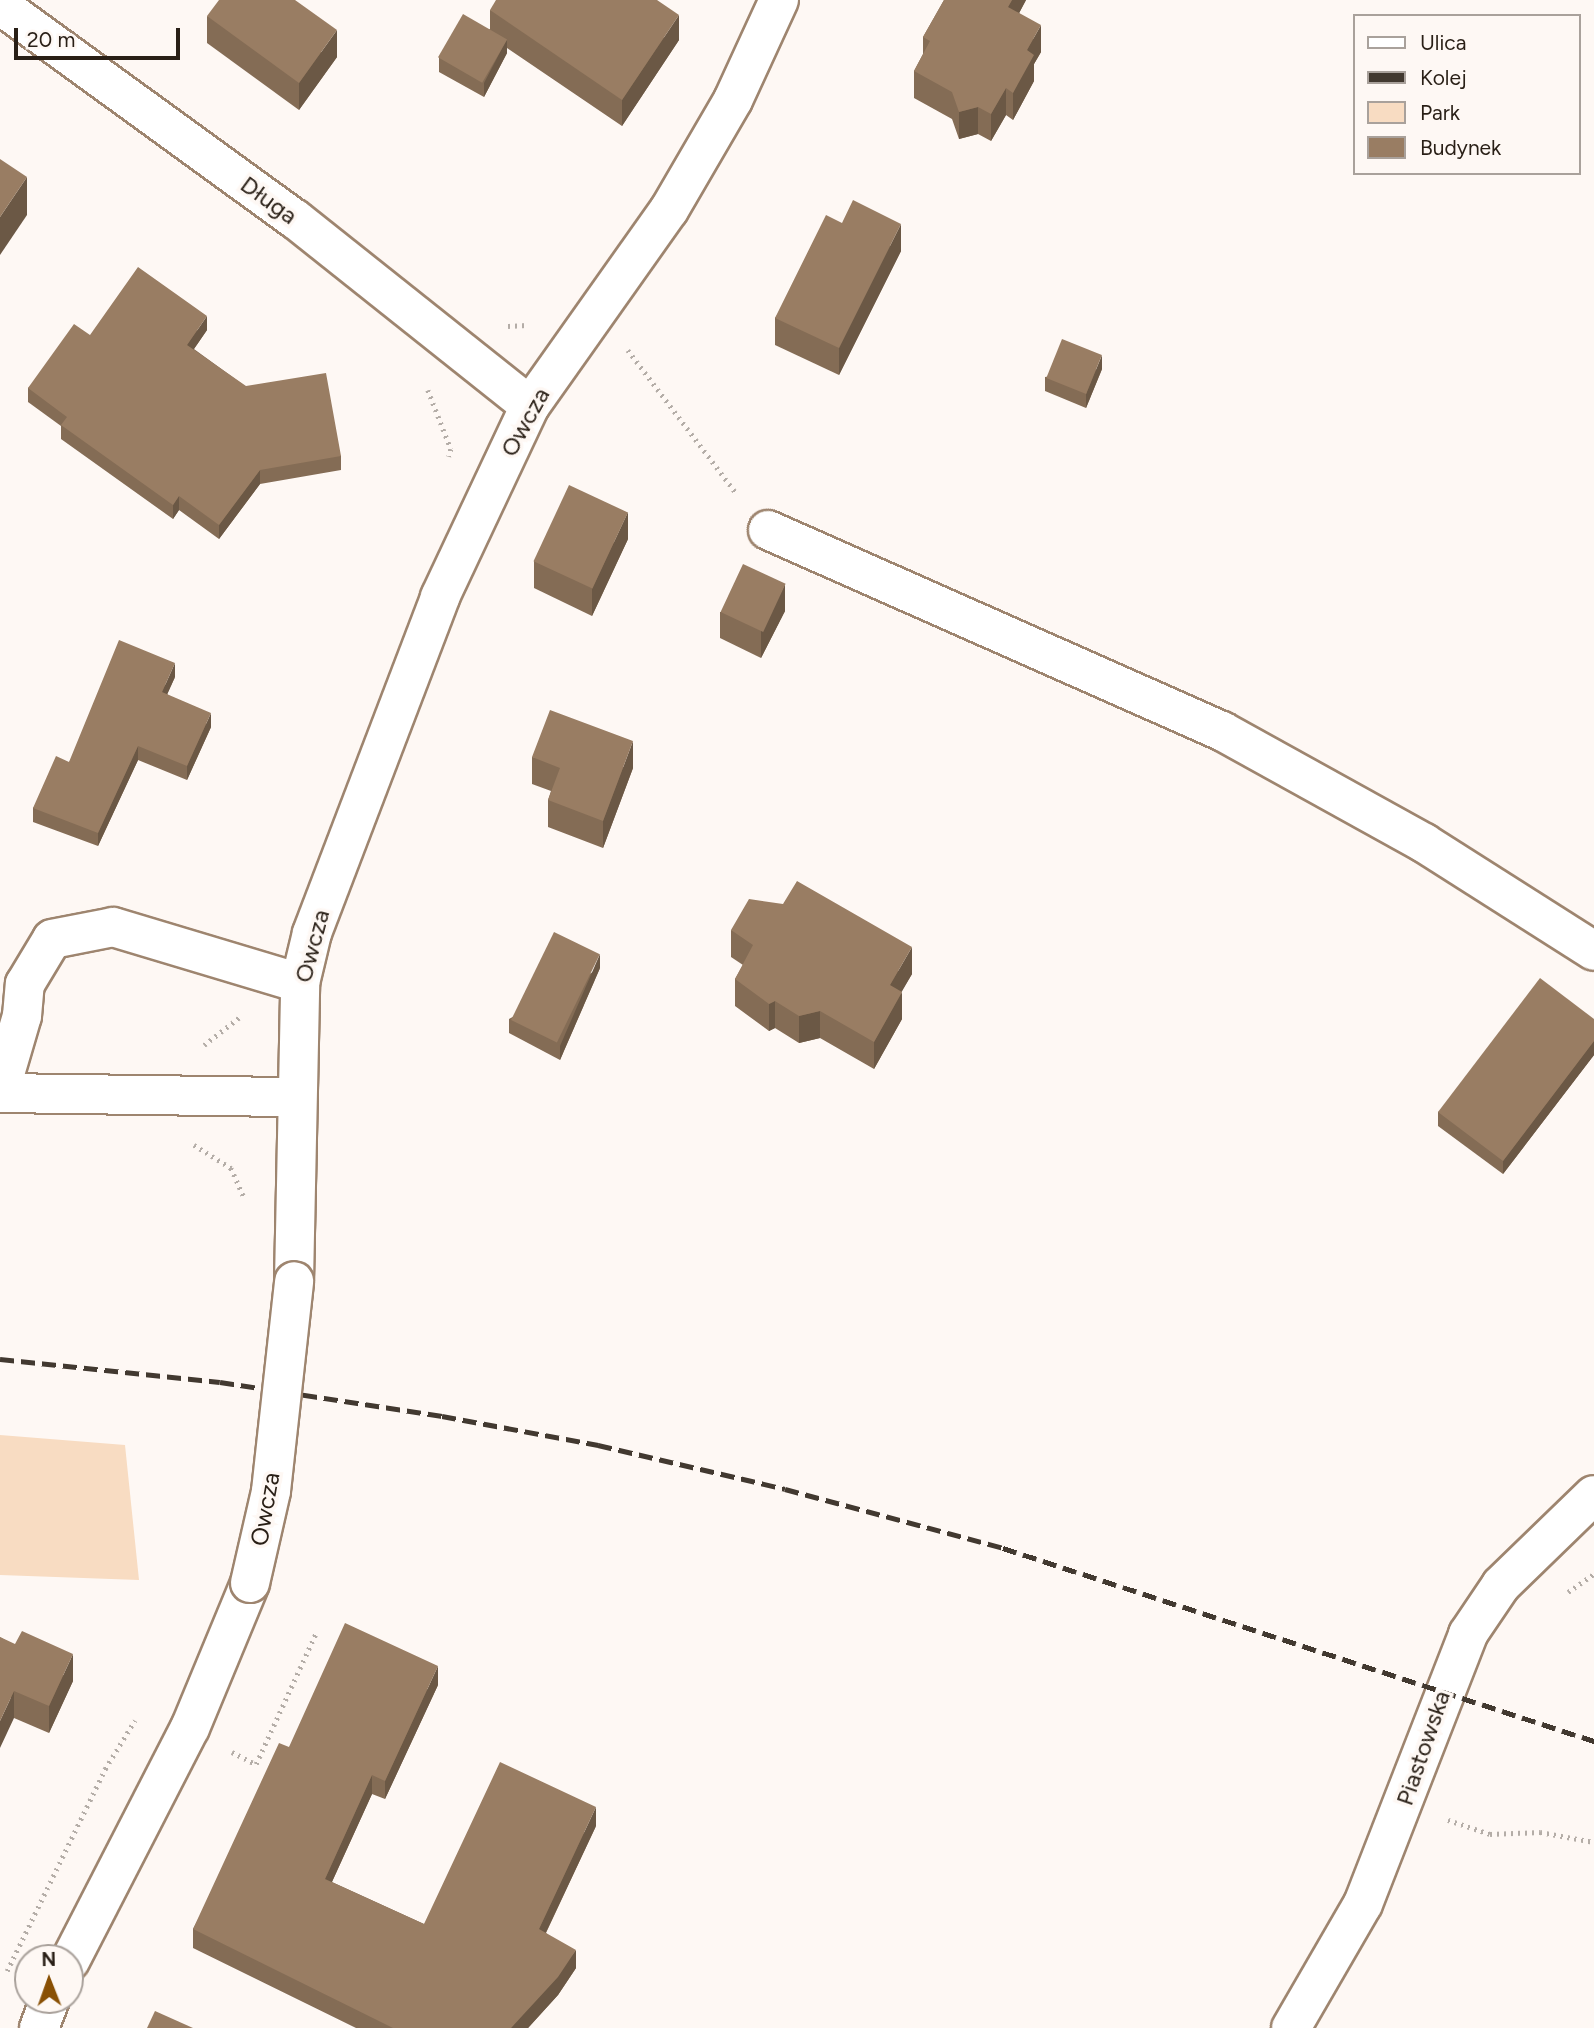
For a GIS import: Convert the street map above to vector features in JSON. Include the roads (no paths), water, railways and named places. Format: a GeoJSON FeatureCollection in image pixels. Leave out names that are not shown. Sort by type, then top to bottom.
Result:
{"type":"FeatureCollection","features":[{"type":"Feature","properties":{"kind":"street","name":"Owcza"},"geometry":{"type":"LineString","coordinates":[[79,1944],[190,1728],[250,1583],[271,1491],[294,1281],[295,1097],[300,983],[312,933],[440,597],[530,406],[670,210],[733,100],[779,0]]}},
{"type":"Feature","properties":{"kind":"street","name":"Długa"},"geometry":{"type":"LineString","coordinates":[[0,5],[295,219],[530,406]]}},
{"type":"Feature","properties":{"kind":"street"},"geometry":{"type":"LineString","coordinates":[[768,530],[1222,731],[1424,843],[1594,951]]}},
{"type":"Feature","properties":{"kind":"street"},"geometry":{"type":"LineString","coordinates":[[295,1097],[0,1092],[22,1016],[25,985],[52,939],[113,927],[300,983]]}},
{"type":"Feature","properties":{"kind":"street","name":"Piastowska"},"geometry":{"type":"LineString","coordinates":[[1291,2028],[1363,1904],[1402,1809],[1453,1664],[1468,1634],[1501,1585],[1594,1495]]}},
{"type":"Feature","properties":{"kind":"railway"},"geometry":{"type":"LineString","coordinates":[[0,1359],[220,1382],[442,1416],[598,1445],[785,1489],[1003,1548],[1594,1741]]}}]}
